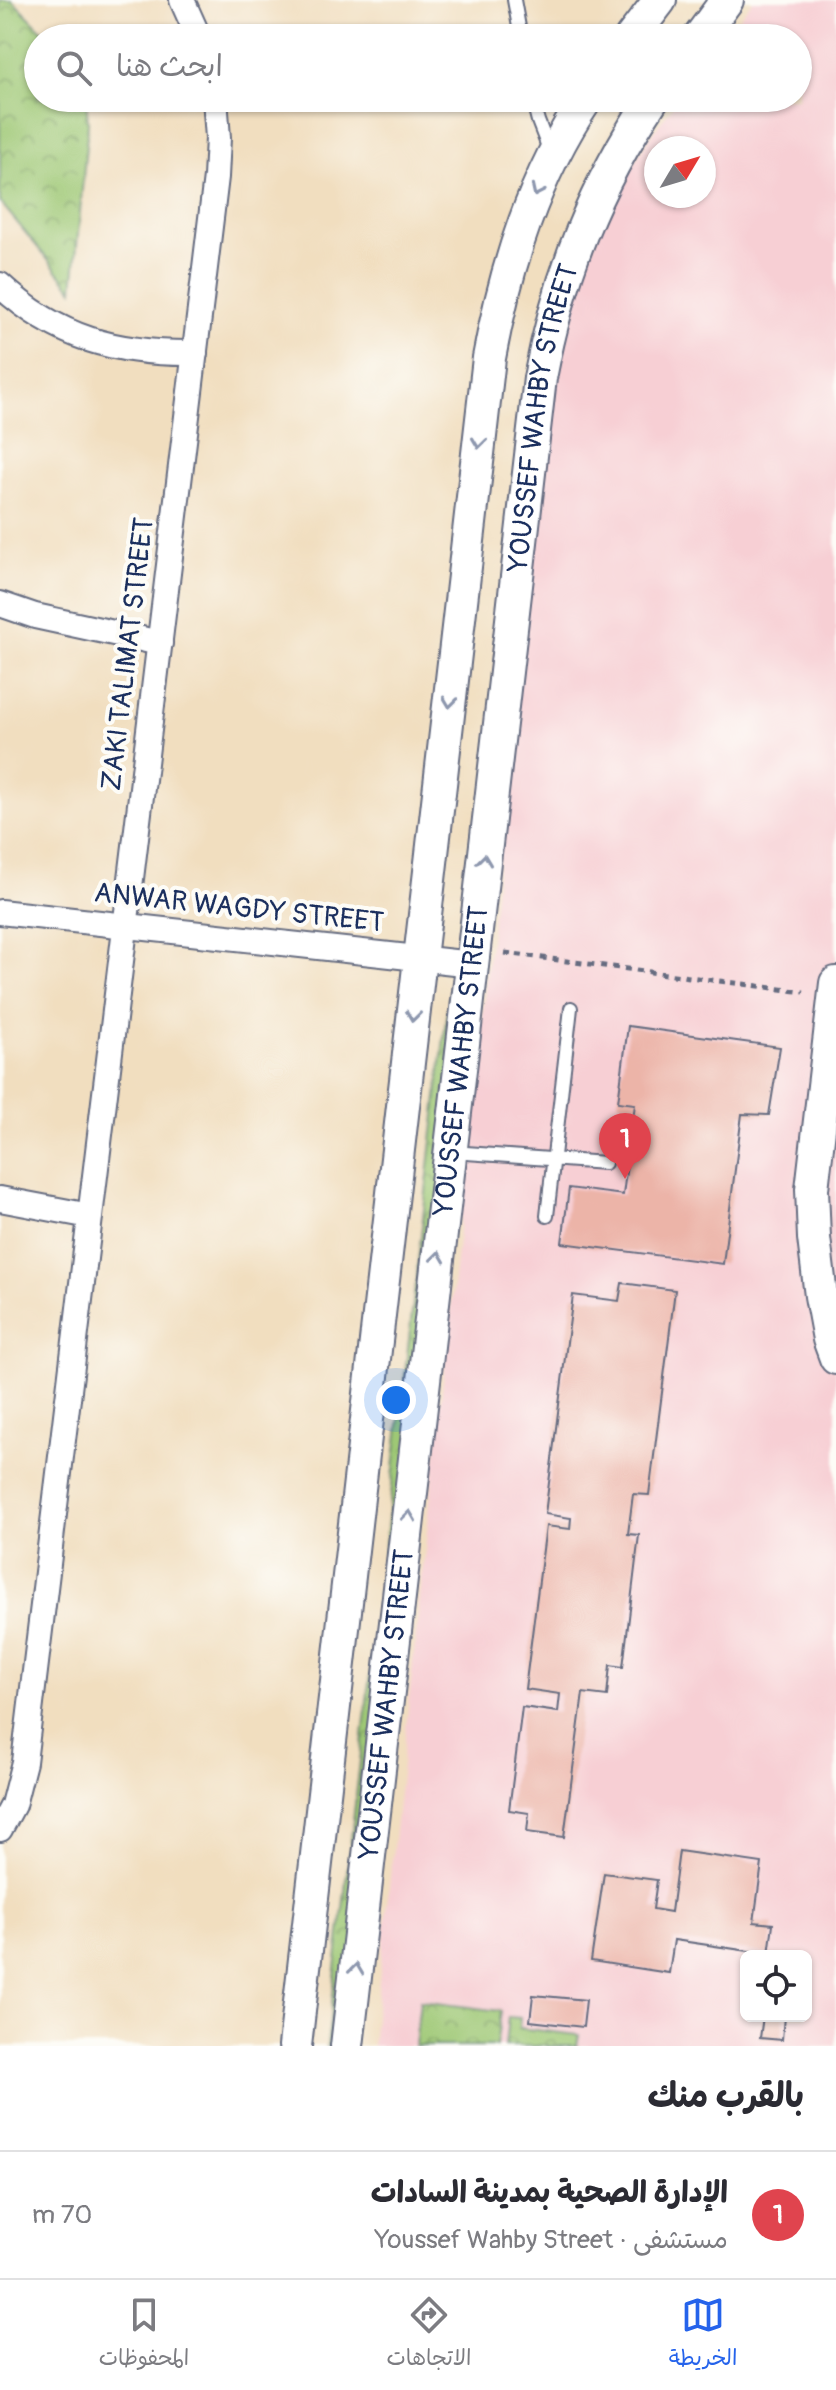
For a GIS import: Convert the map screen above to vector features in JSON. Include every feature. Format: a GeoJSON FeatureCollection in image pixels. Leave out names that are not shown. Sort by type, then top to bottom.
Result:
{"type":"FeatureCollection","features":[{"type":"Feature","properties":{"kind":"street"},"geometry":{"type":"LineString","coordinates":[[182,0],[193,24]]}},
{"type":"Feature","properties":{"kind":"street"},"geometry":{"type":"LineString","coordinates":[[642,24],[660,0]]}},
{"type":"Feature","properties":{"kind":"street"},"geometry":{"type":"LineString","coordinates":[[708,24],[722,2]]}},
{"type":"Feature","properties":{"kind":"street","name":"ZAKI TALIMAT STREET"},"geometry":{"type":"LineString","coordinates":[[0,1829],[13,1805],[24,1762],[216,177],[216,112]]}},
{"type":"Feature","properties":{"kind":"street","name":"YOUSSEF WAHBY STREET"},"geometry":{"type":"LineString","coordinates":[[295,2046],[489,358],[512,257],[553,158],[579,112]]}},
{"type":"Feature","properties":{"kind":"street","name":"YOUSSEF WAHBY STREET"},"geometry":{"type":"LineString","coordinates":[[347,2046],[540,378],[559,293],[589,212],[608,171],[644,112]]}},
{"type":"Feature","properties":{"kind":"street"},"geometry":{"type":"LineString","coordinates":[[0,285],[46,320],[98,343],[154,353],[195,353]]}},
{"type":"Feature","properties":{"kind":"street"},"geometry":{"type":"LineString","coordinates":[[0,604],[35,616],[160,643]]}},
{"type":"Feature","properties":{"kind":"street","name":"ANWAR WAGDY STREET"},"geometry":{"type":"LineString","coordinates":[[0,912],[420,959],[473,956]]}},
{"type":"Feature","properties":{"kind":"street"},"geometry":{"type":"LineString","coordinates":[[834,989],[812,1189],[821,1296],[836,1358]]}},
{"type":"Feature","properties":{"kind":"street"},"geometry":{"type":"LineString","coordinates":[[0,1199],[90,1216]]}},
{"type":"Feature","properties":{"kind":"lane"},"geometry":{"type":"LineString","coordinates":[[514,0],[518,24]]}},
{"type":"Feature","properties":{"kind":"lane"},"geometry":{"type":"LineString","coordinates":[[536,112],[553,158]]}},
{"type":"Feature","properties":{"kind":"lane"},"geometry":{"type":"LineString","coordinates":[[547,1216],[571,1008]]}},
{"type":"Feature","properties":{"kind":"lane"},"geometry":{"type":"LineString","coordinates":[[451,1152],[605,1163]]}},
{"type":"Feature","properties":{"kind":"path"},"geometry":{"type":"LineString","coordinates":[[473,956],[834,989]]}},
{"type":"Feature","properties":{"kind":"shaded area"},"geometry":{"type":"Polygon","coordinates":[[[753,0],[836,0],[836,2046],[372,2046],[551,371],[573,296],[610,206],[644,146],[644,208],[716,208],[716,136],[651,136],[668,112],[812,112],[812,24],[735,24],[753,0]]]}},
{"type":"Feature","properties":{"kind":"green space"},"geometry":{"type":"Polygon","coordinates":[[[0,0],[12,0],[36,24],[24,24],[24,112],[87,112],[73,290],[0,202],[0,0]]]}},
{"type":"Feature","properties":{"kind":"green space"},"geometry":{"type":"Polygon","coordinates":[[[447,1011],[468,1043],[347,2046],[327,2046],[447,1011]]]}},
{"type":"Feature","properties":{"kind":"green space"},"geometry":{"type":"Polygon","coordinates":[[[420,2001],[501,2011],[496,2046],[415,2046],[420,2001]]]}},
{"type":"Feature","properties":{"kind":"green space"},"geometry":{"type":"Polygon","coordinates":[[[508,2017],[520,2018],[519,2028],[579,2035],[577,2046],[505,2046],[508,2017]]]}},
{"type":"Feature","properties":{"kind":"building"},"geometry":{"type":"Polygon","coordinates":[[[628,1026],[780,1047],[769,1115],[742,1114],[723,1264],[562,1243],[569,1188],[623,1195],[635,1104],[618,1102],[628,1026]]]}},
{"type":"Feature","properties":{"kind":"building"},"geometry":{"type":"Polygon","coordinates":[[[622,1283],[675,1290],[649,1495],[633,1494],[628,1534],[639,1535],[623,1667],[610,1665],[607,1696],[583,1693],[564,1837],[527,1832],[529,1813],[509,1810],[522,1707],[558,1712],[560,1694],[525,1689],[546,1526],[570,1529],[571,1518],[545,1514],[573,1295],[619,1301],[622,1283]]]}},
{"type":"Feature","properties":{"kind":"building"},"geometry":{"type":"Polygon","coordinates":[[[679,1851],[762,1863],[754,1922],[773,1924],[770,1950],[742,1950],[674,1940],[669,1973],[591,1961],[604,1873],[657,1880],[653,1909],[671,1912],[679,1851]]]}},
{"type":"Feature","properties":{"kind":"building"},"geometry":{"type":"Polygon","coordinates":[[[533,1995],[586,2000],[583,2027],[530,2021],[533,1995]]]}},
{"type":"Feature","properties":{"kind":"building"},"geometry":{"type":"Polygon","coordinates":[[[762,2022],[784,2022],[782,2040],[760,2038],[762,2022]]]}},
{"type":"Feature","properties":{"kind":"place","name":"الإدارة الصحية بمدينة السادات"},"geometry":{"type":"Point","coordinates":[625,1179]}}]}
